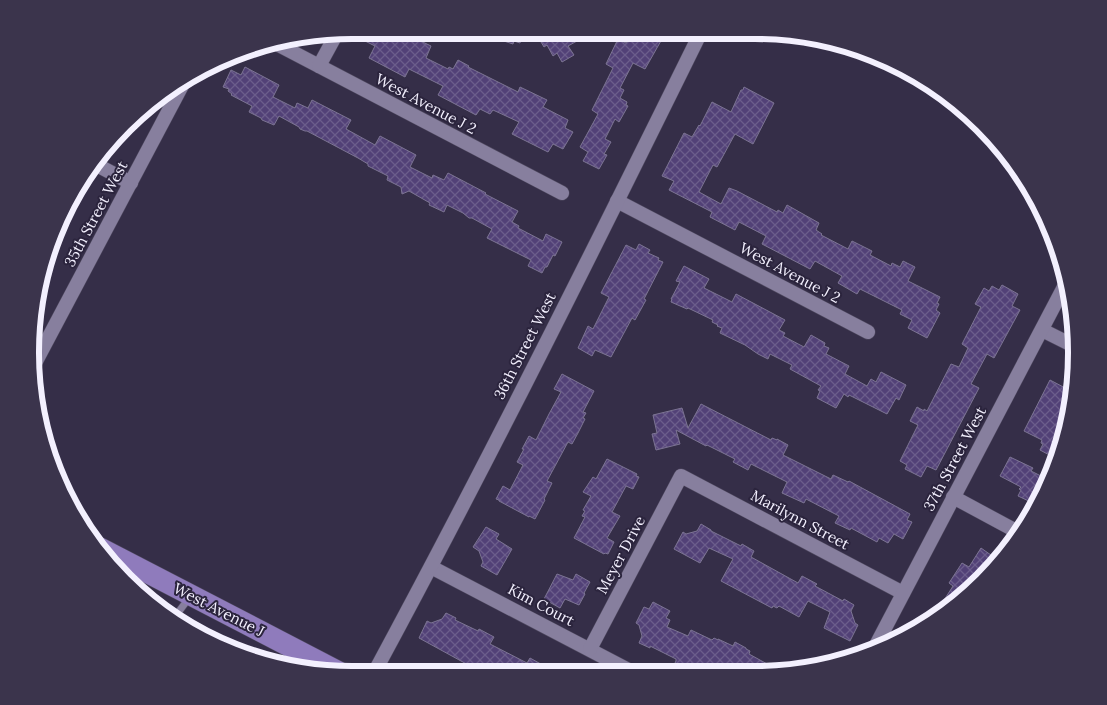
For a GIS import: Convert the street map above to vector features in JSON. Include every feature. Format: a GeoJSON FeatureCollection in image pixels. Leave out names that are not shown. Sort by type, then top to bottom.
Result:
{"type":"FeatureCollection","features":[{"type":"Feature","properties":{"kind":"main road","name":"West Avenue J"},"geometry":{"type":"LineString","coordinates":[[114,555],[326,665]]}},
{"type":"Feature","properties":{"kind":"street"},"geometry":{"type":"LineString","coordinates":[[320,66],[334,39]]}},
{"type":"Feature","properties":{"kind":"street","name":"36th Street West"},"geometry":{"type":"LineString","coordinates":[[377,666],[431,566],[698,39]]}},
{"type":"Feature","properties":{"kind":"street","name":"West Avenue J 2"},"geometry":{"type":"LineString","coordinates":[[282,47],[562,194]]}},
{"type":"Feature","properties":{"kind":"street","name":"35th Street West"},"geometry":{"type":"LineString","coordinates":[[39,356],[179,91]]}},
{"type":"Feature","properties":{"kind":"street"},"geometry":{"type":"LineString","coordinates":[[100,167],[131,183]]}},
{"type":"Feature","properties":{"kind":"street","name":"West Avenue J 2"},"geometry":{"type":"LineString","coordinates":[[617,201],[868,332]]}},
{"type":"Feature","properties":{"kind":"street","name":"37th Street West"},"geometry":{"type":"LineString","coordinates":[[878,640],[1062,292]]}},
{"type":"Feature","properties":{"kind":"street"},"geometry":{"type":"LineString","coordinates":[[1042,330],[1068,343]]}},
{"type":"Feature","properties":{"kind":"street","name":"Marilynn Street"},"geometry":{"type":"LineString","coordinates":[[681,476],[903,593]]}},
{"type":"Feature","properties":{"kind":"street","name":"Meyer Drive"},"geometry":{"type":"LineString","coordinates":[[590,649],[681,476]]}},
{"type":"Feature","properties":{"kind":"street"},"geometry":{"type":"LineString","coordinates":[[953,496],[1013,529]]}},
{"type":"Feature","properties":{"kind":"street","name":"Kim Court"},"geometry":{"type":"LineString","coordinates":[[431,566],[621,666]]}},
{"type":"Feature","properties":{"kind":"lane"},"geometry":{"type":"LineString","coordinates":[[178,613],[190,595]]}},
{"type":"Feature","properties":{"kind":"building"},"geometry":{"type":"Polygon","coordinates":[[[361,39],[417,39],[431,46],[426,58],[448,69],[449,67],[453,69],[458,60],[518,92],[520,87],[547,100],[543,107],[568,120],[565,128],[573,132],[563,149],[553,144],[548,152],[512,134],[519,122],[493,110],[490,114],[480,109],[476,115],[438,95],[443,86],[409,69],[405,77],[369,58],[375,46],[361,39]]]}},
{"type":"Feature","properties":{"kind":"building"},"geometry":{"type":"Polygon","coordinates":[[[498,39],[521,39],[520,43],[514,41],[513,44],[498,39]]]}},
{"type":"Feature","properties":{"kind":"building"},"geometry":{"type":"Polygon","coordinates":[[[539,39],[576,39],[577,41],[568,46],[574,55],[562,62],[557,53],[553,56],[547,45],[544,47],[539,39]]]}},
{"type":"Feature","properties":{"kind":"building"},"geometry":{"type":"Polygon","coordinates":[[[618,39],[626,43],[628,39],[662,39],[645,69],[633,63],[620,88],[624,90],[620,98],[627,102],[626,105],[628,106],[619,122],[615,119],[605,139],[611,142],[604,154],[607,155],[599,169],[583,161],[588,152],[580,147],[598,114],[592,110],[613,68],[606,64],[618,39]]]}},
{"type":"Feature","properties":{"kind":"building"},"geometry":{"type":"Polygon","coordinates":[[[245,67],[279,85],[273,97],[295,108],[297,103],[308,108],[312,100],[351,120],[346,129],[375,145],[380,136],[416,155],[410,167],[432,178],[433,175],[444,180],[448,173],[518,211],[512,222],[519,226],[518,228],[543,241],[546,234],[562,242],[555,256],[553,255],[542,273],[528,266],[531,260],[487,238],[492,229],[463,213],[447,205],[444,212],[429,205],[430,203],[409,191],[402,194],[401,187],[387,180],[388,176],[279,116],[274,125],[262,120],[249,112],[252,106],[231,95],[228,91],[229,89],[223,87],[231,70],[241,75],[245,67]]]}},
{"type":"Feature","properties":{"kind":"building"},"geometry":{"type":"Polygon","coordinates":[[[744,87],[774,103],[753,144],[735,134],[717,167],[713,165],[699,192],[721,204],[729,188],[777,212],[778,210],[783,213],[787,205],[819,223],[816,230],[821,235],[848,249],[852,241],[872,251],[870,255],[891,266],[892,263],[900,267],[903,261],[915,267],[908,281],[940,297],[936,310],[940,313],[927,338],[908,328],[912,320],[900,314],[902,310],[860,289],[857,294],[838,283],[842,276],[815,261],[810,269],[762,244],[766,236],[739,222],[735,230],[710,217],[712,212],[669,190],[674,181],[662,176],[684,133],[692,137],[712,102],[731,112],[744,87]]]}},
{"type":"Feature","properties":{"kind":"building"},"geometry":{"type":"Polygon","coordinates":[[[639,244],[650,250],[648,253],[663,262],[644,299],[646,300],[635,320],[632,318],[611,357],[595,350],[592,356],[578,348],[588,326],[593,329],[609,297],[601,293],[626,245],[636,250],[639,244]]]}},
{"type":"Feature","properties":{"kind":"building"},"geometry":{"type":"Polygon","coordinates":[[[684,266],[709,279],[704,288],[732,302],[736,294],[785,320],[779,330],[785,333],[783,336],[804,347],[811,335],[825,343],[824,346],[829,348],[826,354],[849,366],[845,374],[867,386],[871,379],[876,382],[881,372],[906,385],[899,400],[896,398],[887,414],[849,395],[848,397],[844,394],[836,408],[817,398],[820,391],[818,390],[821,386],[790,369],[792,365],[770,354],[768,359],[758,354],[745,345],[720,333],[722,328],[712,322],[713,320],[671,302],[680,282],[676,281],[684,266]]]}},
{"type":"Feature","properties":{"kind":"building"},"geometry":{"type":"Polygon","coordinates":[[[1002,285],[1018,294],[1012,306],[1020,310],[994,358],[987,354],[971,384],[979,388],[936,470],[927,466],[921,477],[905,469],[907,465],[900,461],[918,425],[910,421],[917,407],[927,411],[951,364],[959,367],[968,348],[962,344],[981,307],[975,304],[984,288],[989,291],[992,286],[999,290],[1002,285]]]}},
{"type":"Feature","properties":{"kind":"building"},"geometry":{"type":"Polygon","coordinates":[[[562,374],[594,391],[583,412],[586,413],[583,418],[585,419],[578,433],[572,444],[568,442],[547,481],[552,483],[535,519],[496,499],[503,486],[510,490],[523,465],[517,462],[524,449],[522,449],[529,436],[536,440],[561,392],[554,389],[562,374]]]}},
{"type":"Feature","properties":{"kind":"building"},"geometry":{"type":"Polygon","coordinates":[[[1050,380],[1066,389],[1058,434],[1051,456],[1040,450],[1043,444],[1041,443],[1042,440],[1024,431],[1050,380]]]}},
{"type":"Feature","properties":{"kind":"building"},"geometry":{"type":"Polygon","coordinates":[[[701,404],[771,440],[772,438],[777,439],[788,445],[783,455],[831,479],[833,475],[849,481],[910,514],[907,520],[912,522],[903,539],[894,534],[888,543],[879,538],[877,542],[851,528],[850,530],[835,523],[839,516],[806,499],[804,503],[782,493],[787,482],[751,464],[748,470],[733,462],[735,459],[676,430],[680,444],[656,450],[652,434],[657,433],[653,415],[682,408],[688,428],[701,404]]]}},
{"type":"Feature","properties":{"kind":"building"},"geometry":{"type":"Polygon","coordinates":[[[1010,457],[1033,468],[1031,471],[1042,477],[1030,502],[1018,496],[1021,487],[1000,476],[1010,457]]]}},
{"type":"Feature","properties":{"kind":"building"},"geometry":{"type":"Polygon","coordinates":[[[607,459],[637,474],[636,476],[639,477],[633,489],[626,486],[612,512],[620,516],[607,538],[614,542],[608,554],[604,554],[574,538],[585,517],[582,516],[585,511],[583,510],[591,496],[583,492],[593,477],[596,479],[607,459]]]}},
{"type":"Feature","properties":{"kind":"building"},"geometry":{"type":"Polygon","coordinates":[[[701,524],[711,531],[754,551],[751,557],[798,583],[802,576],[817,584],[815,586],[854,605],[851,611],[855,623],[858,625],[850,641],[824,628],[830,612],[808,601],[799,617],[779,606],[777,608],[773,606],[772,608],[721,581],[733,559],[709,548],[700,563],[674,549],[683,532],[686,534],[697,531],[701,524]]]}},
{"type":"Feature","properties":{"kind":"building"},"geometry":{"type":"Polygon","coordinates":[[[486,527],[499,534],[496,539],[512,549],[497,575],[481,566],[483,562],[479,551],[473,547],[486,527]]]}},
{"type":"Feature","properties":{"kind":"building"},"geometry":{"type":"Polygon","coordinates":[[[981,548],[992,556],[976,574],[942,603],[953,586],[949,583],[962,563],[969,567],[981,548]]]}},
{"type":"Feature","properties":{"kind":"building"},"geometry":{"type":"Polygon","coordinates":[[[557,574],[573,580],[576,574],[590,582],[579,605],[565,599],[560,608],[544,599],[557,574]]]}},
{"type":"Feature","properties":{"kind":"building"},"geometry":{"type":"Polygon","coordinates":[[[653,602],[670,611],[666,618],[670,620],[667,627],[688,636],[691,630],[712,640],[714,638],[718,639],[733,646],[735,642],[750,651],[749,654],[769,666],[697,666],[691,663],[690,666],[682,666],[675,663],[676,659],[650,646],[650,648],[639,643],[642,636],[639,625],[636,623],[644,607],[649,609],[653,602]]]}},
{"type":"Feature","properties":{"kind":"building"},"geometry":{"type":"Polygon","coordinates":[[[446,613],[456,618],[455,620],[494,637],[490,644],[527,663],[530,658],[544,666],[470,666],[419,638],[427,621],[431,623],[442,619],[446,613]]]}}]}
